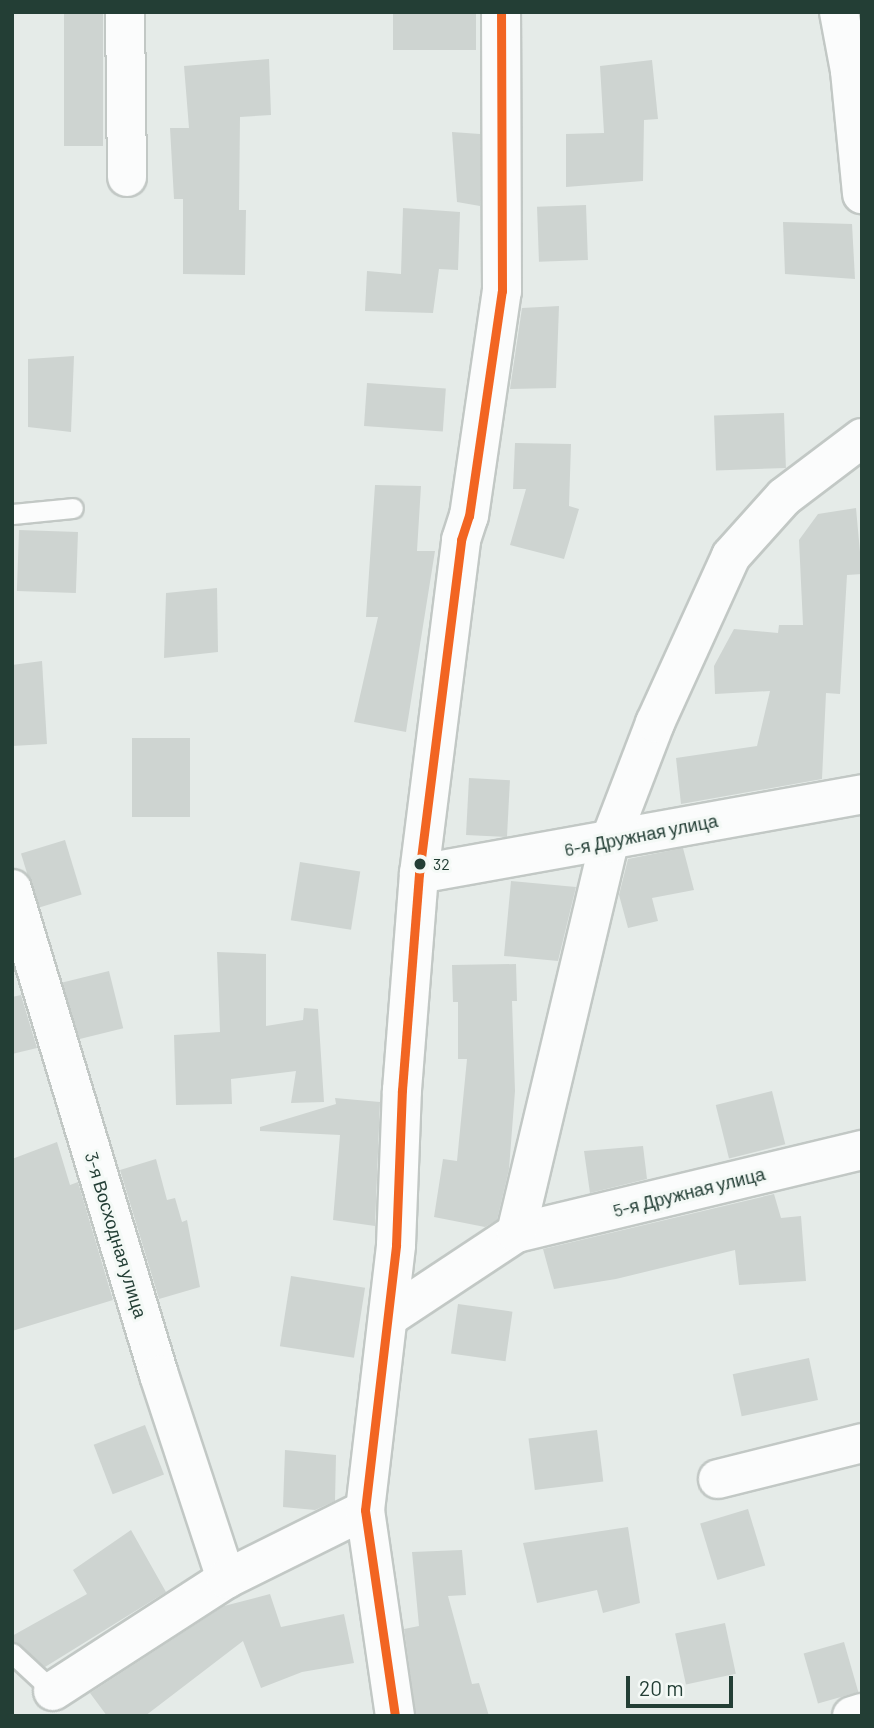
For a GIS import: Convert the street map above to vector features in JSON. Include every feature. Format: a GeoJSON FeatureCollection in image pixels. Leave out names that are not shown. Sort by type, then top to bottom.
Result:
{"type":"FeatureCollection","features":[{"type":"Feature","properties":{"kind":"street"},"geometry":{"type":"LineString","coordinates":[[125,12],[127,177]]}},
{"type":"Feature","properties":{"kind":"street"},"geometry":{"type":"LineString","coordinates":[[395,1716],[365,1510],[389,1317],[419,874],[460,540],[469,516],[502,291],[501,12]]}},
{"type":"Feature","properties":{"kind":"street"},"geometry":{"type":"LineString","coordinates":[[839,12],[857,96],[862,194]]}},
{"type":"Feature","properties":{"kind":"street"},"geometry":{"type":"LineString","coordinates":[[516,1233],[609,843],[655,723],[732,556],[784,498],[862,438]]}},
{"type":"Feature","properties":{"kind":"street","name":"6-я Дружная улица"},"geometry":{"type":"LineString","coordinates":[[419,874],[609,843],[862,794]]}},
{"type":"Feature","properties":{"kind":"street","name":"3-я Восходная улица"},"geometry":{"type":"LineString","coordinates":[[12,889],[159,1376],[226,1579]]}},
{"type":"Feature","properties":{"kind":"street","name":"5-я Дружная улица"},"geometry":{"type":"LineString","coordinates":[[389,1317],[516,1233],[862,1150]]}},
{"type":"Feature","properties":{"kind":"street"},"geometry":{"type":"LineString","coordinates":[[718,1479],[862,1443]]}},
{"type":"Feature","properties":{"kind":"street"},"geometry":{"type":"LineString","coordinates":[[53,1691],[226,1579],[365,1510]]}},
{"type":"Feature","properties":{"kind":"street"},"geometry":{"type":"LineString","coordinates":[[852,1716],[862,1713]]}},
{"type":"Feature","properties":{"kind":"lane"},"geometry":{"type":"LineString","coordinates":[[12,514],[73,508]]}},
{"type":"Feature","properties":{"kind":"lane"},"geometry":{"type":"LineString","coordinates":[[12,1653],[53,1691]]}},
{"type":"Feature","properties":{"kind":"building"},"geometry":{"type":"Polygon","coordinates":[[[64,12],[103,12],[103,146],[64,146],[64,12]]]}},
{"type":"Feature","properties":{"kind":"building"},"geometry":{"type":"Polygon","coordinates":[[[393,12],[476,12],[476,50],[393,50],[393,12]]]}},
{"type":"Feature","properties":{"kind":"building"},"geometry":{"type":"Polygon","coordinates":[[[269,59],[271,115],[240,117],[239,210],[246,210],[245,275],[183,274],[183,199],[174,199],[170,128],[189,128],[184,66],[269,59]]]}},
{"type":"Feature","properties":{"kind":"building"},"geometry":{"type":"Polygon","coordinates":[[[652,60],[658,119],[644,120],[643,181],[566,187],[566,134],[604,133],[600,66],[652,60]]]}},
{"type":"Feature","properties":{"kind":"building"},"geometry":{"type":"Polygon","coordinates":[[[452,132],[480,134],[480,206],[457,202],[452,132]]]}},
{"type":"Feature","properties":{"kind":"building"},"geometry":{"type":"Polygon","coordinates":[[[586,205],[588,260],[539,262],[537,207],[586,205]]]}},
{"type":"Feature","properties":{"kind":"building"},"geometry":{"type":"Polygon","coordinates":[[[403,208],[460,212],[458,270],[439,269],[433,313],[365,311],[367,271],[401,274],[403,208]]]}},
{"type":"Feature","properties":{"kind":"building"},"geometry":{"type":"Polygon","coordinates":[[[783,222],[852,224],[855,279],[785,274],[783,222]]]}},
{"type":"Feature","properties":{"kind":"building"},"geometry":{"type":"Polygon","coordinates":[[[559,306],[556,388],[510,389],[522,308],[559,306]]]}},
{"type":"Feature","properties":{"kind":"building"},"geometry":{"type":"Polygon","coordinates":[[[74,356],[71,432],[28,427],[28,359],[74,356]]]}},
{"type":"Feature","properties":{"kind":"building"},"geometry":{"type":"Polygon","coordinates":[[[367,383],[446,389],[443,431],[364,426],[367,383]]]}},
{"type":"Feature","properties":{"kind":"building"},"geometry":{"type":"Polygon","coordinates":[[[784,413],[786,468],[716,470],[714,415],[784,413]]]}},
{"type":"Feature","properties":{"kind":"building"},"geometry":{"type":"Polygon","coordinates":[[[515,443],[571,444],[569,506],[579,509],[564,559],[510,545],[526,489],[513,489],[515,443]]]}},
{"type":"Feature","properties":{"kind":"building"},"geometry":{"type":"Polygon","coordinates":[[[375,485],[421,486],[417,551],[435,551],[406,732],[354,722],[378,617],[366,617],[375,485]]]}},
{"type":"Feature","properties":{"kind":"building"},"geometry":{"type":"Polygon","coordinates":[[[856,508],[862,574],[847,575],[840,694],[826,693],[822,779],[681,804],[676,758],[757,746],[770,691],[715,694],[714,666],[734,629],[778,633],[779,625],[803,625],[799,540],[818,514],[856,508]]]}},
{"type":"Feature","properties":{"kind":"building"},"geometry":{"type":"Polygon","coordinates":[[[19,530],[78,532],[76,593],[17,591],[19,530]]]}},
{"type":"Feature","properties":{"kind":"building"},"geometry":{"type":"Polygon","coordinates":[[[217,588],[218,652],[164,658],[166,593],[217,588]]]}},
{"type":"Feature","properties":{"kind":"building"},"geometry":{"type":"Polygon","coordinates":[[[42,661],[47,744],[12,746],[12,665],[42,661]]]}},
{"type":"Feature","properties":{"kind":"building"},"geometry":{"type":"Polygon","coordinates":[[[132,738],[190,738],[190,817],[132,817],[132,738]]]}},
{"type":"Feature","properties":{"kind":"building"},"geometry":{"type":"Polygon","coordinates":[[[469,778],[510,780],[507,837],[466,835],[469,778]]]}},
{"type":"Feature","properties":{"kind":"building"},"geometry":{"type":"Polygon","coordinates":[[[65,840],[82,895],[38,908],[21,853],[65,840]]]}},
{"type":"Feature","properties":{"kind":"building"},"geometry":{"type":"Polygon","coordinates":[[[683,848],[694,890],[652,898],[658,921],[628,928],[619,895],[628,859],[683,848]]]}},
{"type":"Feature","properties":{"kind":"building"},"geometry":{"type":"Polygon","coordinates":[[[300,862],[360,872],[351,930],[291,920],[300,862]]]}},
{"type":"Feature","properties":{"kind":"building"},"geometry":{"type":"Polygon","coordinates":[[[511,881],[576,887],[558,961],[504,956],[511,881]]]}},
{"type":"Feature","properties":{"kind":"building"},"geometry":{"type":"Polygon","coordinates":[[[217,952],[266,954],[266,1026],[303,1020],[304,1008],[318,1009],[324,1102],[291,1103],[296,1071],[231,1079],[232,1104],[176,1105],[174,1035],[220,1032],[217,952]]]}},
{"type":"Feature","properties":{"kind":"building"},"geometry":{"type":"Polygon","coordinates":[[[516,964],[517,1001],[512,1001],[515,1091],[509,1169],[497,1220],[485,1227],[434,1217],[443,1159],[457,1161],[467,1059],[458,1059],[458,1002],[453,1002],[452,965],[516,964]]]}},
{"type":"Feature","properties":{"kind":"building"},"geometry":{"type":"Polygon","coordinates":[[[109,971],[123,1028],[77,1040],[62,983],[109,971]]]}},
{"type":"Feature","properties":{"kind":"building"},"geometry":{"type":"Polygon","coordinates":[[[21,995],[37,1048],[12,1054],[12,997],[21,995]]]}},
{"type":"Feature","properties":{"kind":"building"},"geometry":{"type":"Polygon","coordinates":[[[772,1091],[785,1144],[729,1158],[716,1105],[772,1091]]]}},
{"type":"Feature","properties":{"kind":"building"},"geometry":{"type":"Polygon","coordinates":[[[335,1098],[380,1102],[375,1226],[333,1220],[340,1135],[260,1131],[260,1127],[336,1104],[335,1098]]]}},
{"type":"Feature","properties":{"kind":"building"},"geometry":{"type":"Polygon","coordinates":[[[57,1142],[70,1185],[78,1182],[113,1300],[12,1331],[12,1159],[57,1142]]]}},
{"type":"Feature","properties":{"kind":"building"},"geometry":{"type":"Polygon","coordinates":[[[643,1146],[647,1179],[590,1193],[584,1151],[643,1146]]]}},
{"type":"Feature","properties":{"kind":"building"},"geometry":{"type":"Polygon","coordinates":[[[156,1159],[167,1200],[175,1198],[182,1222],[187,1220],[200,1287],[159,1299],[120,1170],[156,1159]]]}},
{"type":"Feature","properties":{"kind":"building"},"geometry":{"type":"Polygon","coordinates":[[[774,1194],[781,1218],[801,1216],[806,1281],[739,1285],[735,1250],[616,1279],[554,1289],[543,1249],[774,1194]]]}},
{"type":"Feature","properties":{"kind":"building"},"geometry":{"type":"Polygon","coordinates":[[[291,1276],[365,1288],[354,1358],[280,1346],[291,1276]]]}},
{"type":"Feature","properties":{"kind":"building"},"geometry":{"type":"Polygon","coordinates":[[[458,1304],[512,1312],[506,1361],[451,1354],[458,1304]]]}},
{"type":"Feature","properties":{"kind":"building"},"geometry":{"type":"Polygon","coordinates":[[[809,1358],[818,1400],[742,1416],[733,1374],[809,1358]]]}},
{"type":"Feature","properties":{"kind":"building"},"geometry":{"type":"Polygon","coordinates":[[[145,1425],[164,1474],[113,1494],[94,1445],[145,1425]]]}},
{"type":"Feature","properties":{"kind":"building"},"geometry":{"type":"Polygon","coordinates":[[[597,1430],[603,1482],[535,1490],[529,1438],[597,1430]]]}},
{"type":"Feature","properties":{"kind":"building"},"geometry":{"type":"Polygon","coordinates":[[[285,1450],[336,1455],[335,1501],[315,1510],[283,1507],[285,1450]]]}},
{"type":"Feature","properties":{"kind":"building"},"geometry":{"type":"Polygon","coordinates":[[[748,1509],[765,1565],[717,1580],[700,1524],[748,1509]]]}},
{"type":"Feature","properties":{"kind":"building"},"geometry":{"type":"Polygon","coordinates":[[[628,1527],[640,1603],[603,1613],[597,1590],[537,1603],[523,1543],[628,1527]]]}},
{"type":"Feature","properties":{"kind":"building"},"geometry":{"type":"Polygon","coordinates":[[[131,1530],[166,1592],[45,1667],[12,1641],[12,1636],[87,1594],[73,1570],[131,1530]]]}},
{"type":"Feature","properties":{"kind":"building"},"geometry":{"type":"Polygon","coordinates":[[[462,1550],[466,1595],[448,1596],[472,1684],[479,1683],[489,1716],[416,1716],[404,1629],[419,1626],[412,1552],[462,1550]]]}},
{"type":"Feature","properties":{"kind":"building"},"geometry":{"type":"Polygon","coordinates":[[[270,1594],[281,1627],[344,1614],[354,1663],[302,1672],[261,1688],[243,1641],[145,1716],[107,1716],[90,1693],[224,1606],[270,1594]]]}},
{"type":"Feature","properties":{"kind":"building"},"geometry":{"type":"Polygon","coordinates":[[[725,1623],[736,1674],[686,1684],[675,1634],[725,1623]]]}},
{"type":"Feature","properties":{"kind":"building"},"geometry":{"type":"Polygon","coordinates":[[[844,1642],[858,1692],[818,1704],[804,1654],[844,1642]]]}},
{"type":"Feature","properties":{"kind":"transit line"},"geometry":{"type":"LineString","coordinates":[[395,1716],[365,1510],[396,1245],[402,1090],[419,874],[461,540],[469,516],[502,291],[501,12]]}},
{"type":"Feature","properties":{"kind":"place","name":"32"},"geometry":{"type":"Point","coordinates":[420,864]}}]}
